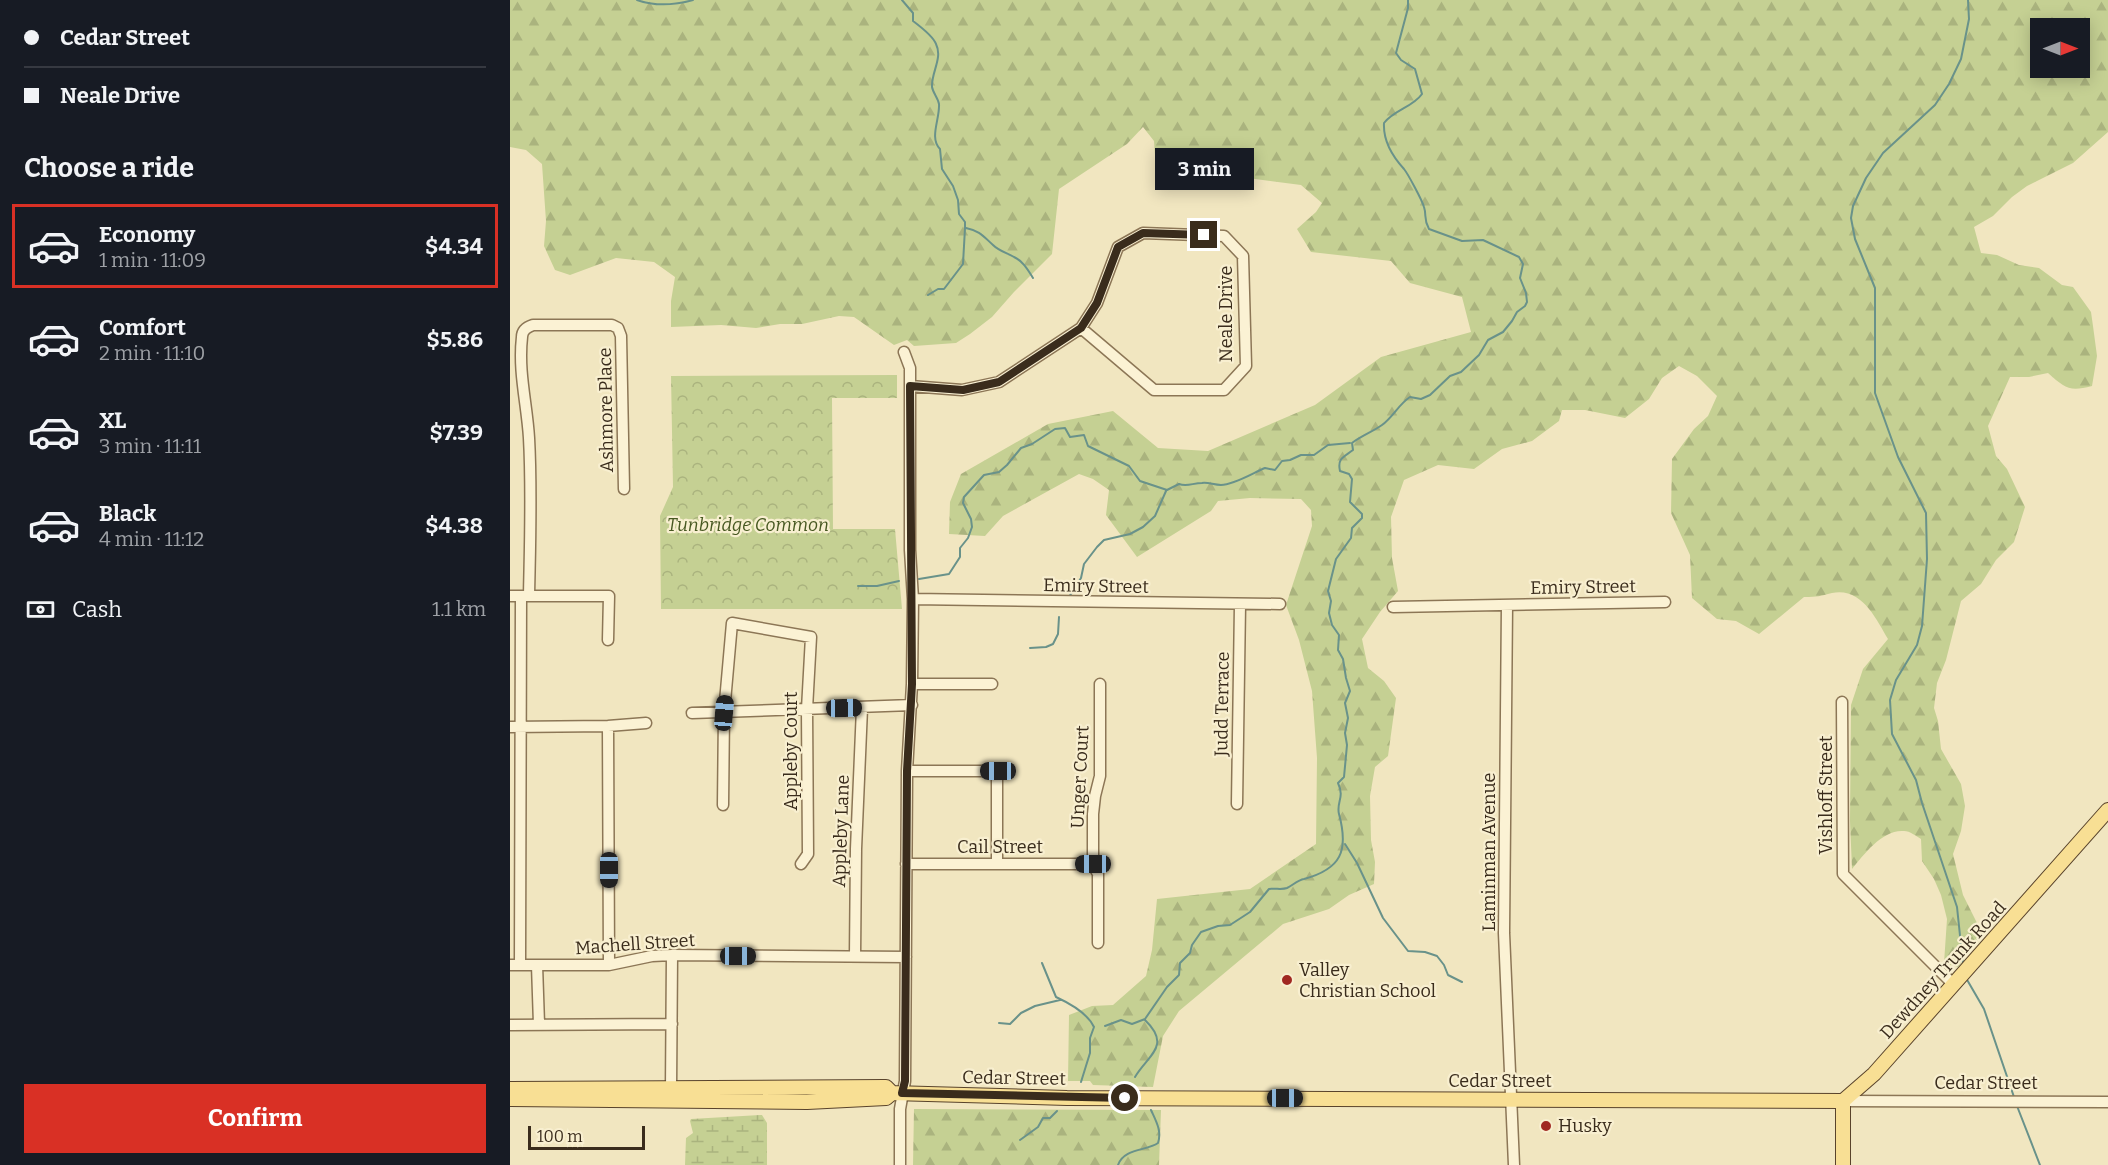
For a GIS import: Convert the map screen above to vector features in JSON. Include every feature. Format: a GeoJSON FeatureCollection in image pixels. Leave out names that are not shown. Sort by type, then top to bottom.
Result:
{"type":"FeatureCollection","features":[{"type":"Feature","properties":{"kind":"main road","name":"Dewdney Trunk Road"},"geometry":{"type":"LineString","coordinates":[[1843,1101],[1874,1074],[2108,810]]}},
{"type":"Feature","properties":{"kind":"main road","name":"Cedar Street"},"geometry":{"type":"LineString","coordinates":[[510,1089],[886,1087],[897,1093]]}},
{"type":"Feature","properties":{"kind":"main road","name":"Cedar Street"},"geometry":{"type":"LineString","coordinates":[[510,1099],[807,1102],[886,1098],[897,1093],[1067,1098],[1843,1101]]}},
{"type":"Feature","properties":{"kind":"main road"},"geometry":{"type":"LineString","coordinates":[[1843,1101],[1843,1165]]}},
{"type":"Feature","properties":{"kind":"street","name":"Neale Drive"},"geometry":{"type":"LineString","coordinates":[[910,386],[963,390],[999,382],[1081,328],[1097,303],[1118,247],[1143,233],[1224,236],[1243,256],[1245,366],[1224,390],[1154,390],[1081,328]]}},
{"type":"Feature","properties":{"kind":"street","name":"Ashmore Place"},"geometry":{"type":"LineString","coordinates":[[515,375],[522,334],[526,328],[533,325],[612,325],[618,328],[621,336],[624,489]]}},
{"type":"Feature","properties":{"kind":"street"},"geometry":{"type":"LineString","coordinates":[[900,1165],[897,1093],[905,1081],[907,771],[912,705],[913,599],[910,550],[910,368],[904,352]]}},
{"type":"Feature","properties":{"kind":"street"},"geometry":{"type":"LineString","coordinates":[[515,375],[529,437],[531,510],[520,596],[515,727],[515,965]]}},
{"type":"Feature","properties":{"kind":"street"},"geometry":{"type":"LineString","coordinates":[[520,596],[609,596],[608,640]]}},
{"type":"Feature","properties":{"kind":"street","name":"Emiry Street"},"geometry":{"type":"LineString","coordinates":[[913,599],[1280,604]]}},
{"type":"Feature","properties":{"kind":"street","name":"Emiry Street"},"geometry":{"type":"LineString","coordinates":[[1393,607],[1665,602]]}},
{"type":"Feature","properties":{"kind":"street","name":"Judd Terrace"},"geometry":{"type":"LineString","coordinates":[[1237,804],[1240,605]]}},
{"type":"Feature","properties":{"kind":"street","name":"Laminman Avenue"},"geometry":{"type":"LineString","coordinates":[[1507,605],[1504,933],[1514,1165]]}},
{"type":"Feature","properties":{"kind":"street","name":"Appleby Court"},"geometry":{"type":"LineString","coordinates":[[724,713],[732,623],[811,637],[807,709],[808,854],[801,864]]}},
{"type":"Feature","properties":{"kind":"street"},"geometry":{"type":"LineString","coordinates":[[912,684],[992,684]]}},
{"type":"Feature","properties":{"kind":"street","name":"Unger Court"},"geometry":{"type":"LineString","coordinates":[[1098,943],[1098,874],[1093,864],[1093,814],[1100,776],[1100,684]]}},
{"type":"Feature","properties":{"kind":"street","name":"Vishloff Street"},"geometry":{"type":"LineString","coordinates":[[1842,702],[1843,874],[1954,985]]}},
{"type":"Feature","properties":{"kind":"street"},"geometry":{"type":"LineString","coordinates":[[692,713],[912,705]]}},
{"type":"Feature","properties":{"kind":"street","name":"Appleby Lane"},"geometry":{"type":"LineString","coordinates":[[855,956],[856,849],[862,708]]}},
{"type":"Feature","properties":{"kind":"street"},"geometry":{"type":"LineString","coordinates":[[723,804],[724,713]]}},
{"type":"Feature","properties":{"kind":"street"},"geometry":{"type":"LineString","coordinates":[[515,727],[608,726],[646,723]]}},
{"type":"Feature","properties":{"kind":"street"},"geometry":{"type":"LineString","coordinates":[[608,726],[609,965]]}},
{"type":"Feature","properties":{"kind":"street"},"geometry":{"type":"LineString","coordinates":[[907,771],[998,771],[997,864]]}},
{"type":"Feature","properties":{"kind":"street","name":"Cail Street"},"geometry":{"type":"LineString","coordinates":[[906,864],[1093,864]]}},
{"type":"Feature","properties":{"kind":"street"},"geometry":{"type":"LineString","coordinates":[[671,1089],[672,955]]}},
{"type":"Feature","properties":{"kind":"street","name":"Machell Street"},"geometry":{"type":"LineString","coordinates":[[515,965],[609,965],[652,956],[672,955],[906,957]]}},
{"type":"Feature","properties":{"kind":"street"},"geometry":{"type":"LineString","coordinates":[[537,965],[538,1024]]}},
{"type":"Feature","properties":{"kind":"street"},"geometry":{"type":"LineString","coordinates":[[510,1025],[672,1024]]}},
{"type":"Feature","properties":{"kind":"street","name":"Cedar Street"},"geometry":{"type":"LineString","coordinates":[[1843,1101],[2108,1102]]}},
{"type":"Feature","properties":{"kind":"green space"},"geometry":{"type":"Polygon","coordinates":[[[510,0],[2108,0],[2108,132],[2073,163],[2027,186],[1993,216],[1974,227],[1981,253],[1997,255],[2019,265],[2039,268],[2062,285],[2073,287],[2091,312],[2097,356],[2092,386],[2078,389],[2068,387],[2048,373],[2029,377],[2010,377],[1988,426],[1996,456],[2007,469],[2025,507],[2014,542],[1996,560],[1981,584],[1961,601],[1946,660],[1937,683],[1934,708],[1941,749],[1961,784],[1965,806],[1961,831],[1953,854],[1963,895],[1984,934],[1958,967],[1944,963],[1947,919],[1941,895],[1922,861],[1921,839],[1911,833],[1896,831],[1881,838],[1852,869],[1851,705],[1863,669],[1888,639],[1867,606],[1852,595],[1843,592],[1804,597],[1759,634],[1736,621],[1717,619],[1692,598],[1690,555],[1671,513],[1672,459],[1694,429],[1708,416],[1717,396],[1697,376],[1679,366],[1662,378],[1649,399],[1625,418],[1585,410],[1562,410],[1559,421],[1532,441],[1502,449],[1474,469],[1438,465],[1404,480],[1391,517],[1392,558],[1398,591],[1362,639],[1368,668],[1384,681],[1396,698],[1388,756],[1375,767],[1370,796],[1371,840],[1375,862],[1374,884],[1349,895],[1329,909],[1283,924],[1179,1011],[1163,1036],[1153,1087],[1093,1085],[1090,1081],[1068,1081],[1069,1015],[1092,1006],[1113,1005],[1146,976],[1152,950],[1157,899],[1250,889],[1316,844],[1317,758],[1312,691],[1299,640],[1286,605],[1312,526],[1311,510],[1301,499],[1250,498],[1218,501],[1211,511],[1137,557],[1106,515],[1109,490],[1093,479],[1079,474],[1003,516],[985,536],[949,534],[950,502],[961,474],[1048,424],[1113,411],[1158,448],[1208,451],[1315,405],[1381,357],[1471,332],[1462,297],[1410,283],[1391,261],[1311,252],[1297,229],[1316,212],[1322,203],[1301,185],[1195,171],[1184,175],[1156,169],[1154,141],[1143,127],[1127,144],[1059,189],[1052,254],[992,317],[956,343],[914,346],[907,340],[894,345],[854,317],[839,316],[802,324],[780,324],[756,328],[721,325],[671,327],[671,301],[675,277],[654,262],[616,258],[570,275],[555,270],[544,246],[546,221],[542,164],[526,150],[510,147],[510,0]]]}},
{"type":"Feature","properties":{"kind":"green space","name":"Tunbridge Common"},"geometry":{"type":"Polygon","coordinates":[[[897,375],[897,398],[832,398],[833,529],[895,529],[902,609],[661,609],[660,516],[673,487],[671,376],[897,375]]]}},
{"type":"Feature","properties":{"kind":"green space"},"geometry":{"type":"Polygon","coordinates":[[[914,1109],[1161,1110],[1159,1165],[913,1165],[914,1109]]]}},
{"type":"Feature","properties":{"kind":"green space"},"geometry":{"type":"Polygon","coordinates":[[[762,1115],[767,1123],[767,1165],[685,1165],[686,1138],[693,1133],[691,1119],[762,1115]]]}},
{"type":"Feature","properties":{"kind":"waterway"},"geometry":{"type":"LineString","coordinates":[[637,0],[665,4],[693,0]]}},
{"type":"Feature","properties":{"kind":"waterway"},"geometry":{"type":"LineString","coordinates":[[902,0],[913,13],[913,21],[932,38],[938,49],[932,87],[939,104],[935,139],[940,149],[942,169],[953,186],[958,200],[959,214],[965,222],[963,264],[944,289],[938,289],[928,295]]}},
{"type":"Feature","properties":{"kind":"waterway"},"geometry":{"type":"LineString","coordinates":[[1105,1026],[1121,1020],[1132,1024],[1145,1019],[1167,987],[1179,975],[1180,963],[1190,953],[1192,945],[1201,932],[1218,926],[1230,925],[1250,912],[1269,889],[1287,888],[1300,880],[1317,875],[1334,864],[1339,857],[1343,838],[1338,810],[1341,792],[1338,783],[1344,777],[1347,745],[1345,733],[1348,718],[1345,703],[1350,691],[1343,659],[1338,650],[1339,635],[1332,625],[1329,613],[1331,601],[1328,591],[1336,559],[1351,538],[1352,528],[1362,518],[1362,514],[1350,502],[1352,479],[1349,474],[1340,471],[1340,460],[1353,450],[1352,443],[1382,425],[1410,397],[1421,399],[1430,395],[1450,376],[1461,372],[1479,355],[1488,340],[1503,332],[1527,302],[1520,278],[1523,264],[1519,257],[1483,240],[1462,241],[1429,229],[1421,199],[1387,142],[1384,123],[1422,94],[1415,69],[1401,60],[1396,53],[1408,0]]}},
{"type":"Feature","properties":{"kind":"waterway"},"geometry":{"type":"LineString","coordinates":[[1963,964],[1957,907],[1916,780],[1892,734],[1890,700],[1896,680],[1917,645],[1922,626],[1927,559],[1926,513],[1898,457],[1875,393],[1875,288],[1855,239],[1851,218],[1853,206],[1866,178],[1883,153],[1935,105],[1949,84],[1961,59],[1969,19],[1968,0]]}},
{"type":"Feature","properties":{"kind":"waterway"},"geometry":{"type":"LineString","coordinates":[[966,228],[978,232],[998,249],[1020,261],[1033,278]]}},
{"type":"Feature","properties":{"kind":"waterway"},"geometry":{"type":"LineString","coordinates":[[919,579],[949,574],[960,557],[960,548],[968,538],[972,527],[971,519],[963,503],[964,497],[984,475],[999,472],[1021,448],[1032,444],[1055,429],[1065,428],[1070,437],[1084,435],[1088,446],[1129,466],[1140,481],[1167,490],[1179,484],[1226,484],[1265,468],[1275,470],[1282,461],[1301,455],[1314,455],[1328,445],[1350,443]]}},
{"type":"Feature","properties":{"kind":"waterway"},"geometry":{"type":"LineString","coordinates":[[1069,597],[1081,578],[1084,564],[1097,547],[1104,540],[1130,534],[1143,527],[1155,516],[1166,491]]}},
{"type":"Feature","properties":{"kind":"waterway"},"geometry":{"type":"LineString","coordinates":[[858,586],[877,586],[899,581]]}},
{"type":"Feature","properties":{"kind":"waterway"},"geometry":{"type":"LineString","coordinates":[[1030,648],[1053,644],[1058,634],[1059,617]]}},
{"type":"Feature","properties":{"kind":"waterway"},"geometry":{"type":"LineString","coordinates":[[1345,844],[1357,863],[1383,918],[1408,951],[1425,952],[1437,956],[1448,975],[1462,982]]}},
{"type":"Feature","properties":{"kind":"waterway"},"geometry":{"type":"LineString","coordinates":[[1042,963],[1056,997],[1083,1013],[1094,1027]]}},
{"type":"Feature","properties":{"kind":"waterway"},"geometry":{"type":"LineString","coordinates":[[1966,978],[1984,1009],[2014,1097]]}},
{"type":"Feature","properties":{"kind":"waterway"},"geometry":{"type":"LineString","coordinates":[[999,1023],[1010,1024],[1021,1013],[1035,1006],[1060,1000]]}},
{"type":"Feature","properties":{"kind":"waterway"},"geometry":{"type":"LineString","coordinates":[[1135,1077],[1157,1044],[1157,1037],[1145,1020]]}},
{"type":"Feature","properties":{"kind":"waterway"},"geometry":{"type":"LineString","coordinates":[[1081,1082],[1090,1053],[1090,1038],[1094,1027]]}},
{"type":"Feature","properties":{"kind":"waterway"},"geometry":{"type":"LineString","coordinates":[[2017,1106],[2040,1165]]}},
{"type":"Feature","properties":{"kind":"waterway"},"geometry":{"type":"LineString","coordinates":[[1118,1165],[1130,1153],[1158,1143],[1159,1130],[1151,1110]]}},
{"type":"Feature","properties":{"kind":"waterway"},"geometry":{"type":"LineString","coordinates":[[1020,1140],[1038,1127],[1043,1118],[1050,1118],[1057,1111]]}},
{"type":"Feature","properties":{"kind":"place","name":"Valley Christian School"},"geometry":{"type":"Point","coordinates":[1287,980]}},
{"type":"Feature","properties":{"kind":"place","name":"Husky"},"geometry":{"type":"Point","coordinates":[1546,1126]}},
{"type":"Feature","properties":{"kind":"route"},"geometry":{"type":"LineString","coordinates":[[1125,1098],[902,1093],[905,1081],[907,771],[912,705],[910,386],[963,390],[999,382],[1081,328],[1097,303],[1118,247],[1143,233],[1204,235]]}}]}
